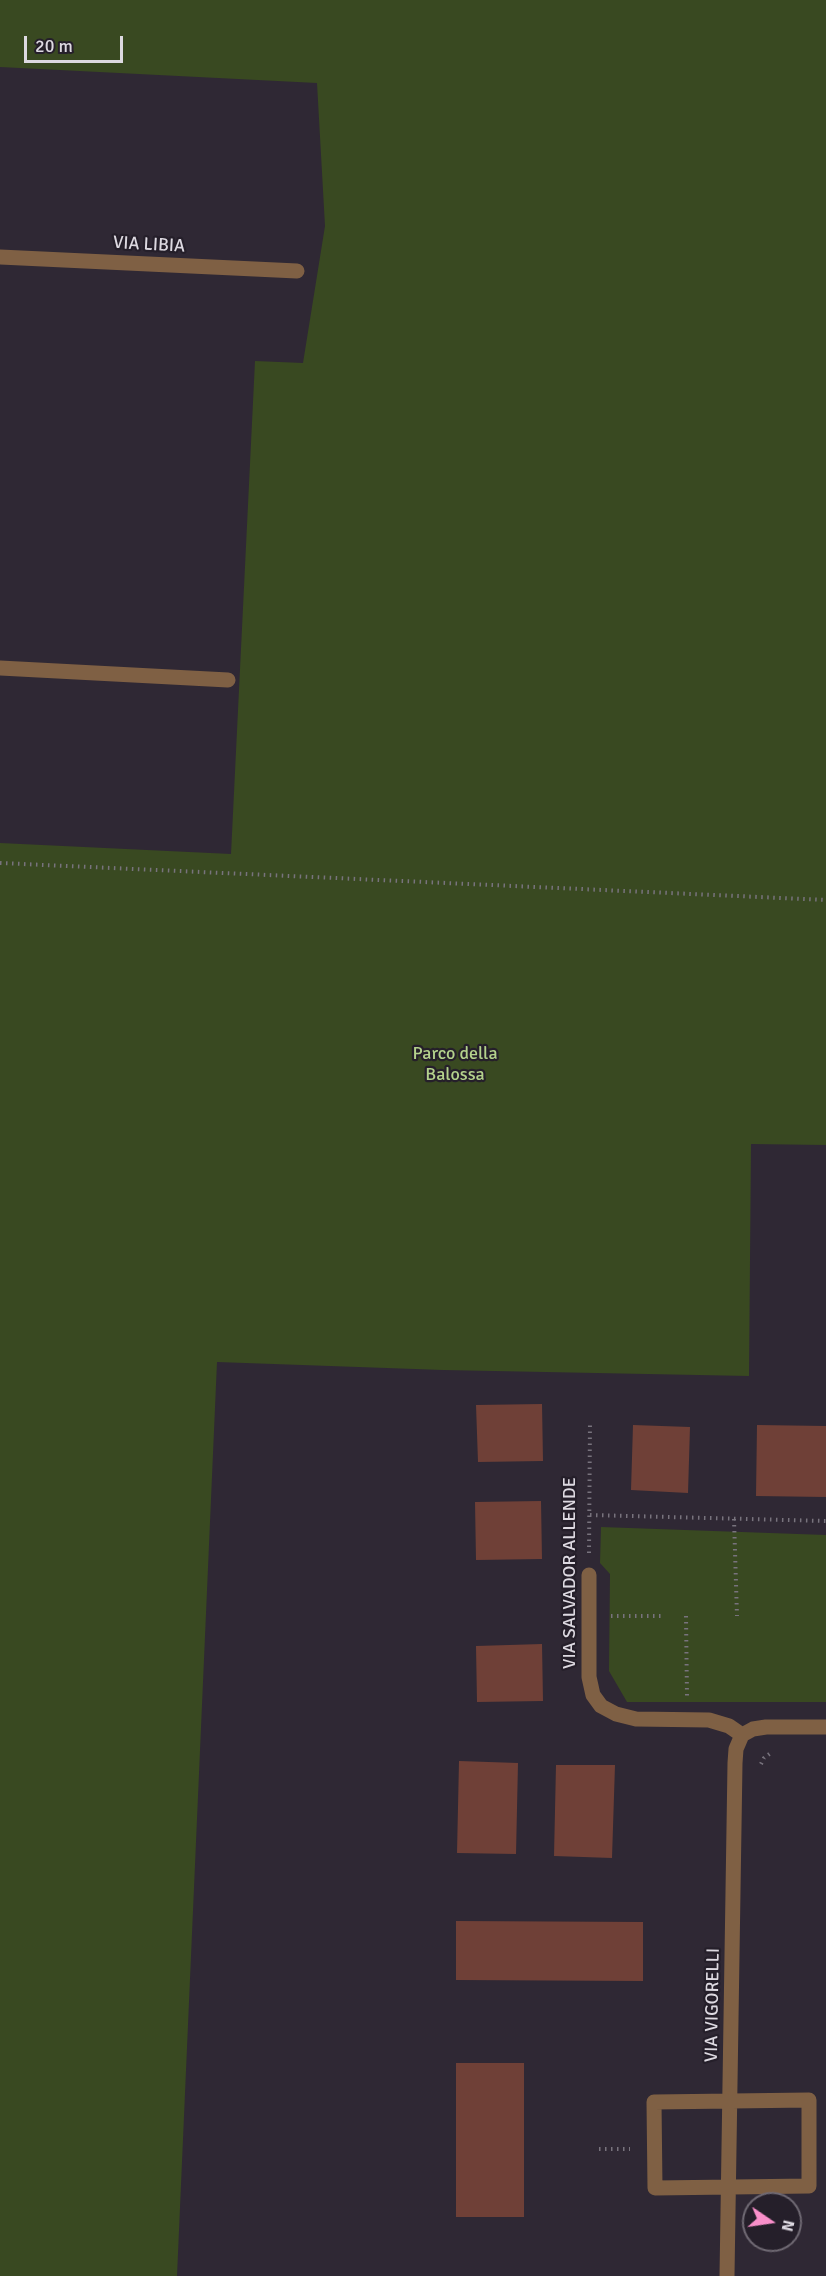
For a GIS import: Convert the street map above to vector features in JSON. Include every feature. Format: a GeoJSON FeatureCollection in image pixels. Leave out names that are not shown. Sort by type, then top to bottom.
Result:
{"type":"FeatureCollection","features":[{"type":"Feature","properties":{"kind":"street","name":"VIA LIBIA"},"geometry":{"type":"LineString","coordinates":[[0,257],[297,271]]}},
{"type":"Feature","properties":{"kind":"street"},"geometry":{"type":"LineString","coordinates":[[0,668],[228,680]]}},
{"type":"Feature","properties":{"kind":"street","name":"VIA SALVADOR ALLENDE"},"geometry":{"type":"LineString","coordinates":[[589,1575],[589,1677],[593,1695],[601,1706],[616,1714],[636,1719],[709,1720],[729,1726],[742,1735]]}},
{"type":"Feature","properties":{"kind":"street"},"geometry":{"type":"LineString","coordinates":[[742,1735],[753,1729],[766,1727],[826,1726]]}},
{"type":"Feature","properties":{"kind":"street","name":"VIA VIGORELLI"},"geometry":{"type":"LineString","coordinates":[[727,2276],[735,1763],[736,1749],[742,1735]]}},
{"type":"Feature","properties":{"kind":"street"},"geometry":{"type":"LineString","coordinates":[[808,2100],[810,2186],[655,2188],[654,2102],[731,2101],[808,2100]]}},
{"type":"Feature","properties":{"kind":"path"},"geometry":{"type":"LineString","coordinates":[[0,862],[826,900]]}},
{"type":"Feature","properties":{"kind":"path","name":"VIA SALVADOR ALLENDE"},"geometry":{"type":"LineString","coordinates":[[589,1575],[590,1421]]}},
{"type":"Feature","properties":{"kind":"path"},"geometry":{"type":"LineString","coordinates":[[590,1515],[826,1521]]}},
{"type":"Feature","properties":{"kind":"path"},"geometry":{"type":"LineString","coordinates":[[734,1519],[737,1616]]}},
{"type":"Feature","properties":{"kind":"path"},"geometry":{"type":"LineString","coordinates":[[589,1616],[664,1616]]}},
{"type":"Feature","properties":{"kind":"path"},"geometry":{"type":"LineString","coordinates":[[686,1616],[687,1719]]}},
{"type":"Feature","properties":{"kind":"path"},"geometry":{"type":"LineString","coordinates":[[599,2150],[655,2149]]}},
{"type":"Feature","properties":{"kind":"green space","name":"Parco della Balossa"},"geometry":{"type":"Polygon","coordinates":[[[0,0],[826,0],[826,1145],[751,1144],[749,1376],[443,1370],[217,1362],[177,2276],[0,2276],[0,843],[231,854],[255,361],[303,363],[325,226],[317,83],[0,67],[0,0]]]}},
{"type":"Feature","properties":{"kind":"green space"},"geometry":{"type":"Polygon","coordinates":[[[601,1527],[826,1535],[826,1702],[627,1702],[609,1671],[610,1574],[600,1563],[601,1527]]]}},
{"type":"Feature","properties":{"kind":"building"},"geometry":{"type":"Polygon","coordinates":[[[542,1404],[543,1461],[478,1462],[476,1405],[542,1404]]]}},
{"type":"Feature","properties":{"kind":"building"},"geometry":{"type":"Polygon","coordinates":[[[633,1425],[690,1427],[688,1493],[631,1490],[633,1425]]]}},
{"type":"Feature","properties":{"kind":"building"},"geometry":{"type":"Polygon","coordinates":[[[757,1425],[826,1426],[826,1497],[756,1496],[757,1425]]]}},
{"type":"Feature","properties":{"kind":"building"},"geometry":{"type":"Polygon","coordinates":[[[541,1501],[542,1559],[476,1560],[475,1502],[541,1501]]]}},
{"type":"Feature","properties":{"kind":"building"},"geometry":{"type":"Polygon","coordinates":[[[542,1644],[543,1701],[477,1702],[476,1646],[542,1644]]]}},
{"type":"Feature","properties":{"kind":"building"},"geometry":{"type":"Polygon","coordinates":[[[459,1761],[518,1763],[516,1854],[457,1853],[459,1761]]]}},
{"type":"Feature","properties":{"kind":"building"},"geometry":{"type":"Polygon","coordinates":[[[556,1765],[615,1765],[612,1858],[554,1856],[556,1765]]]}},
{"type":"Feature","properties":{"kind":"building"},"geometry":{"type":"Polygon","coordinates":[[[456,1921],[643,1922],[643,1981],[456,1980],[456,1921]]]}},
{"type":"Feature","properties":{"kind":"building"},"geometry":{"type":"Polygon","coordinates":[[[456,2063],[524,2063],[524,2217],[456,2217],[456,2063]]]}}]}
